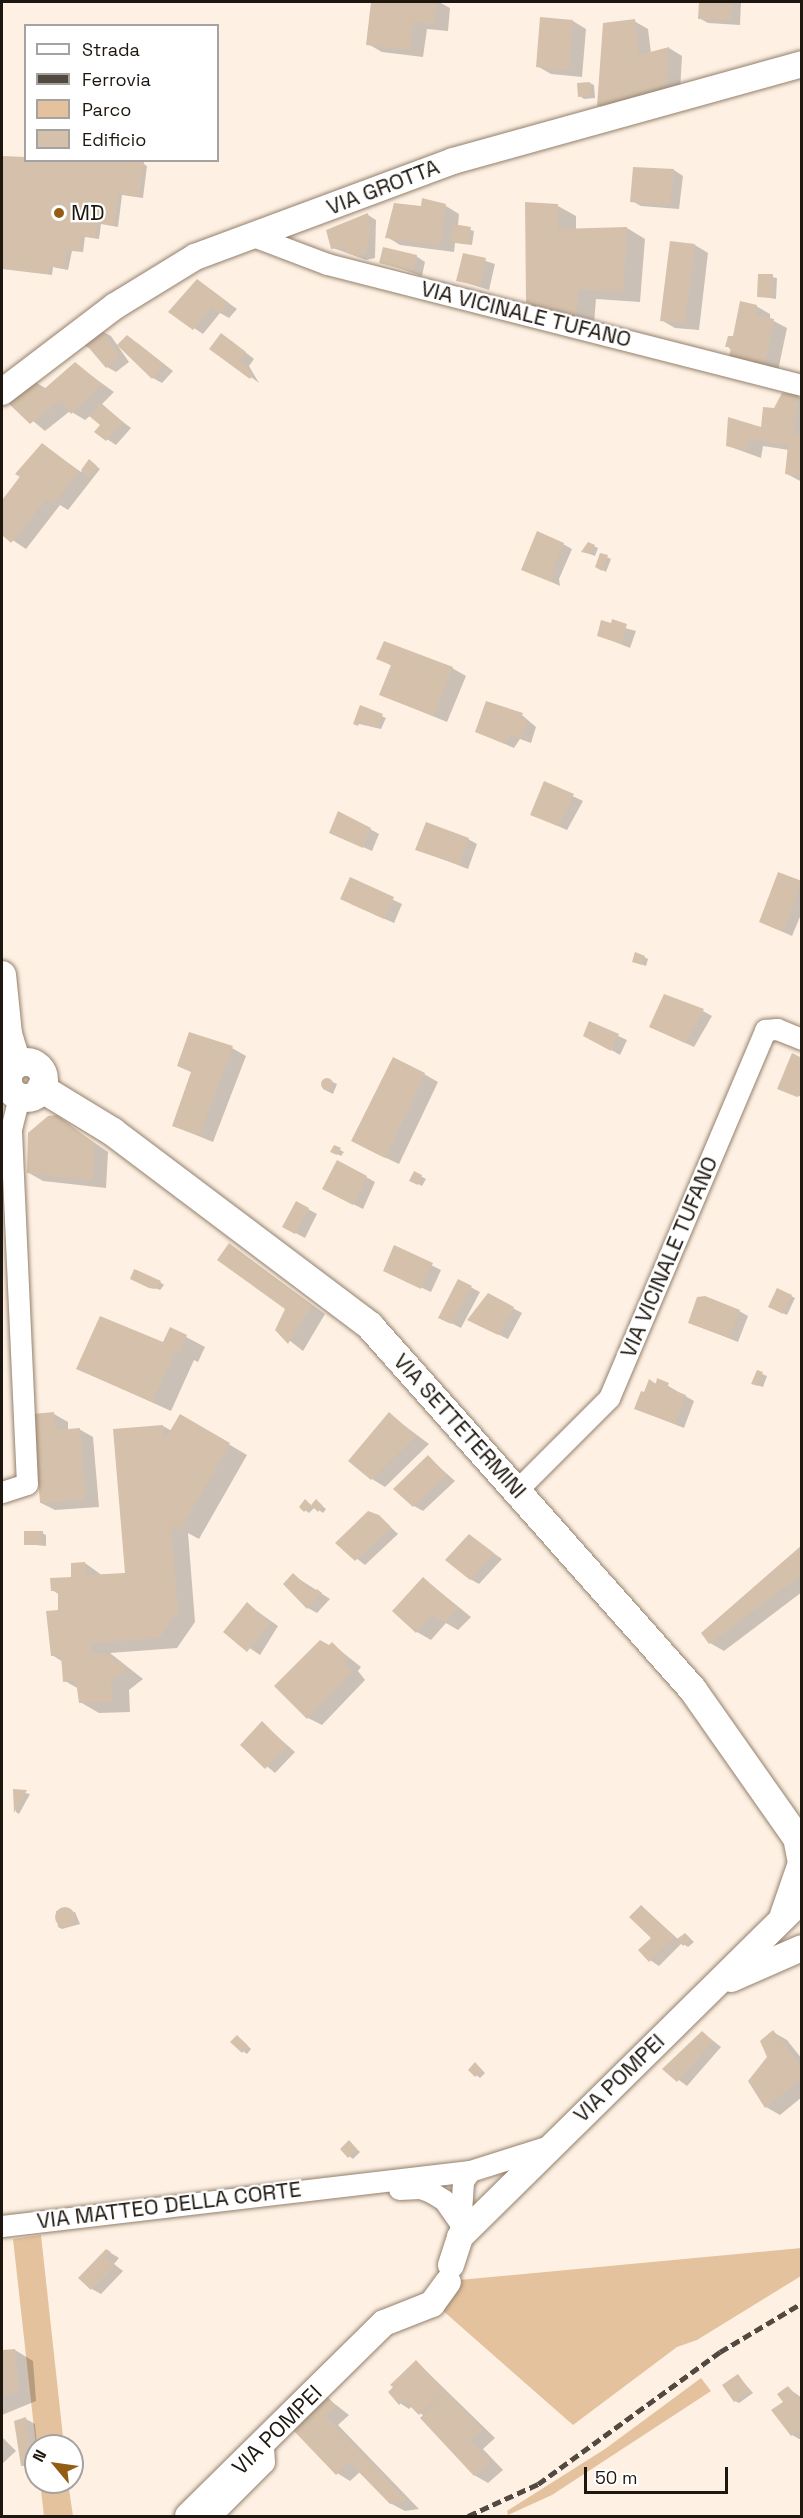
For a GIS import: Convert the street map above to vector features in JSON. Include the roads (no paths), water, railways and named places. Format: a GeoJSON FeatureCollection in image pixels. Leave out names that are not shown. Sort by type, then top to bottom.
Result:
{"type":"FeatureCollection","features":[{"type":"Feature","properties":{"kind":"main road"},"geometry":{"type":"LineString","coordinates":[[2,975],[8,1034],[17,1064],[28,1062],[38,1067],[43,1077],[30,1092]]}},
{"type":"Feature","properties":{"kind":"main road","name":"VIA SETTETERMINI"},"geometry":{"type":"LineString","coordinates":[[30,1092],[113,1132],[370,1326],[693,1690],[799,1841]]}},
{"type":"Feature","properties":{"kind":"street","name":"VIA GROTTA"},"geometry":{"type":"LineString","coordinates":[[2,392],[115,306],[195,258],[453,161],[801,64]]}},
{"type":"Feature","properties":{"kind":"street","name":"VIA VICINALE TUFANO"},"geometry":{"type":"LineString","coordinates":[[253,236],[327,264],[570,323],[801,385]]}},
{"type":"Feature","properties":{"kind":"street","name":"VIA VICINALE TUFANO"},"geometry":{"type":"LineString","coordinates":[[517,1490],[609,1398],[765,1030],[777,1029],[801,1039]]}},
{"type":"Feature","properties":{"kind":"street"},"geometry":{"type":"LineString","coordinates":[[2,1492],[27,1484],[11,1129],[30,1092]]}},
{"type":"Feature","properties":{"kind":"street"},"geometry":{"type":"LineString","coordinates":[[781,1921],[801,1863],[799,1841]]}},
{"type":"Feature","properties":{"kind":"street","name":"VIA POMPEI"},"geometry":{"type":"LineString","coordinates":[[188,2517],[263,2446],[384,2323],[432,2304],[449,2273],[460,2230],[494,2204],[539,2161],[549,2146],[801,1900]]}},
{"type":"Feature","properties":{"kind":"street"},"geometry":{"type":"LineString","coordinates":[[712,1988],[801,1948]]}},
{"type":"Feature","properties":{"kind":"street","name":"VIA MATTEO DELLA CORTE"},"geometry":{"type":"LineString","coordinates":[[2,2226],[327,2185],[476,2169],[549,2146]]}},
{"type":"Feature","properties":{"kind":"street"},"geometry":{"type":"LineString","coordinates":[[460,2230],[463,2181],[476,2169],[494,2190],[494,2204]]}},
{"type":"Feature","properties":{"kind":"street","name":"VIA MATTEO DELLA CORTE"},"geometry":{"type":"LineString","coordinates":[[327,2185],[370,2191],[420,2188],[444,2200],[460,2230]]}},
{"type":"Feature","properties":{"kind":"street"},"geometry":{"type":"LineString","coordinates":[[210,2517],[264,2462],[263,2446]]}},
{"type":"Feature","properties":{"kind":"railway"},"geometry":{"type":"LineString","coordinates":[[468,2516],[538,2484],[720,2352],[802,2303]]}},
{"type":"Feature","properties":{"kind":"place","name":"MD"},"geometry":{"type":"Point","coordinates":[59,213]}}]}
